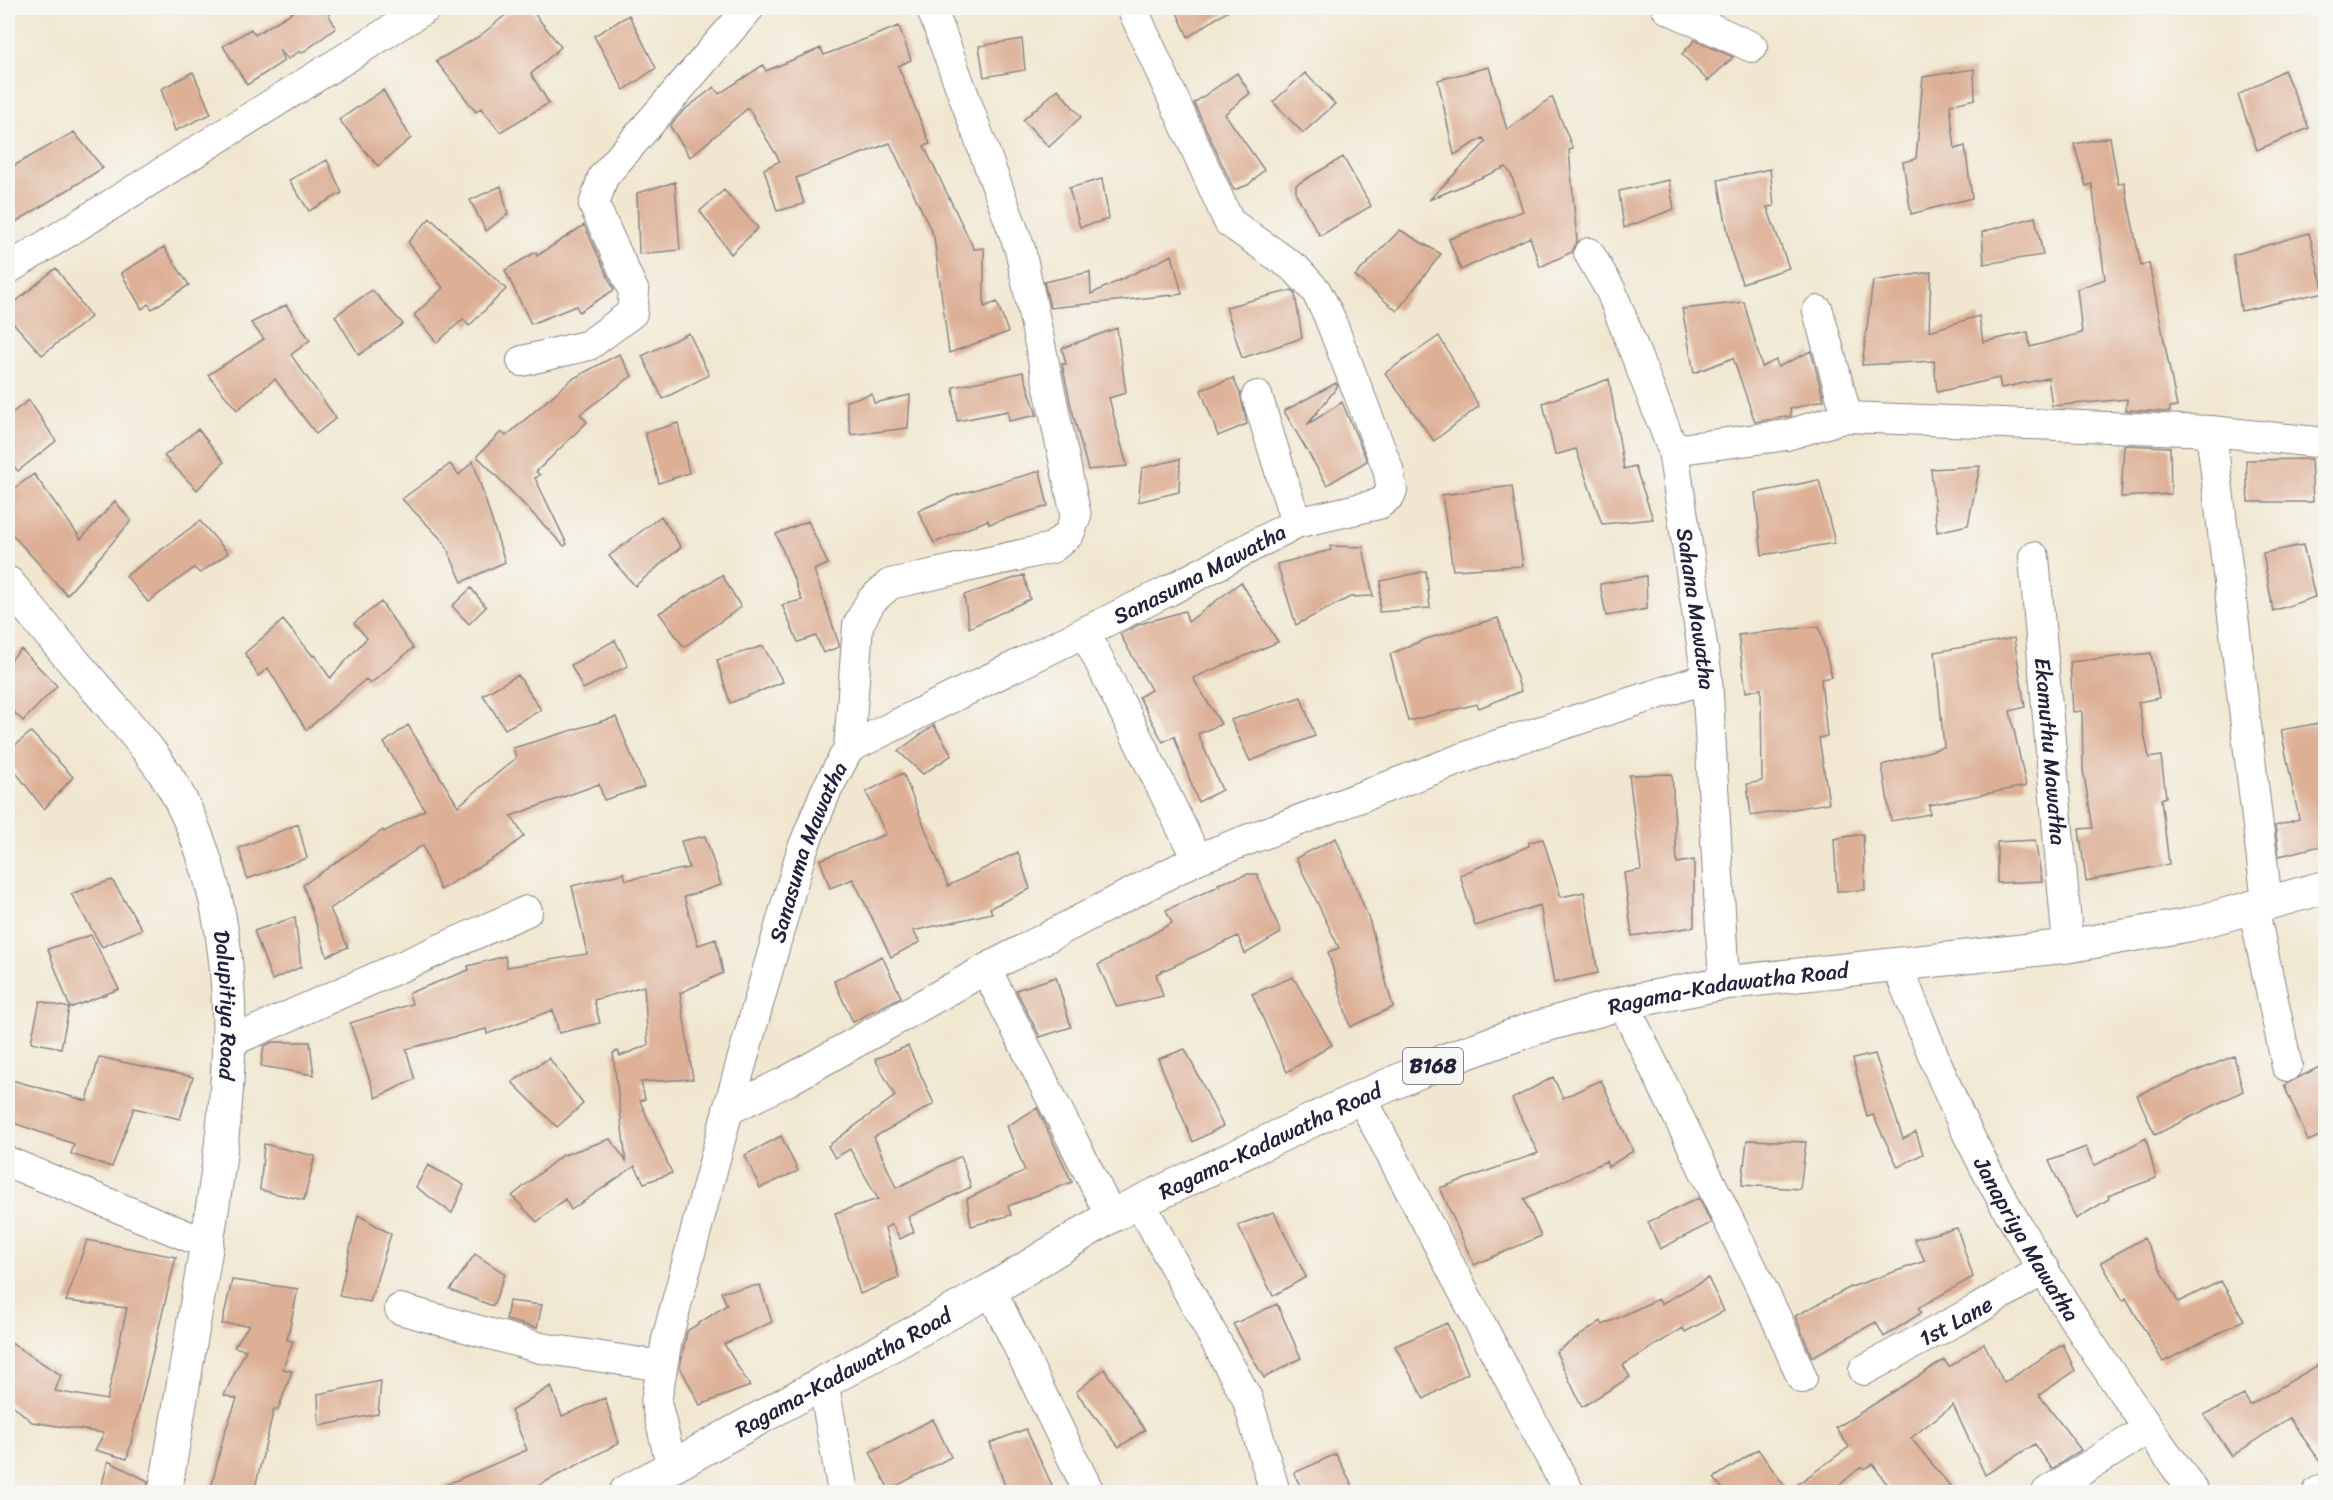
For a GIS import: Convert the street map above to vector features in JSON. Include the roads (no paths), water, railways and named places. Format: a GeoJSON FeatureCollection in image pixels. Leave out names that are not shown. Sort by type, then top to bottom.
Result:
{"type":"FeatureCollection","features":[{"type":"Feature","properties":{"kind":"main road","name":"Dalupitiya Road"},"geometry":{"type":"LineString","coordinates":[[8,583],[154,756],[179,798],[200,844],[219,905],[230,1009],[230,1042],[222,1155],[165,1492]]}},
{"type":"Feature","properties":{"kind":"main road","name":"Ragama-Kadawatha Road"},"geometry":{"type":"LineString","coordinates":[[626,1492],[991,1290],[1111,1216],[1361,1097],[1446,1060],[1518,1034],[1623,1003],[1724,983],[2068,946],[2188,925],[2325,887]]}},
{"type":"Feature","properties":{"kind":"street"},"geometry":{"type":"LineString","coordinates":[[8,269],[426,8]]}},
{"type":"Feature","properties":{"kind":"street"},"geometry":{"type":"LineString","coordinates":[[522,362],[589,345],[632,313],[634,292],[594,205],[603,177],[749,8]]}},
{"type":"Feature","properties":{"kind":"street","name":"Sanasuma Mawatha"},"geometry":{"type":"LineString","coordinates":[[672,1468],[656,1402],[662,1366],[728,1110],[801,853],[826,791],[849,748],[1085,632],[1296,523],[1378,504],[1390,495],[1392,490],[1388,469],[1328,314],[1316,291],[1296,269],[1229,222],[1132,8]]}},
{"type":"Feature","properties":{"kind":"street"},"geometry":{"type":"LineString","coordinates":[[1666,8],[1752,47]]}},
{"type":"Feature","properties":{"kind":"street"},"geometry":{"type":"LineString","coordinates":[[849,748],[858,625],[871,601],[890,584],[1052,548],[1069,534],[1076,516],[1020,249],[933,12]]}},
{"type":"Feature","properties":{"kind":"street","name":"Sahana Mawatha"},"geometry":{"type":"LineString","coordinates":[[1589,253],[1611,291],[1673,450],[1707,678],[1724,983]]}},
{"type":"Feature","properties":{"kind":"street"},"geometry":{"type":"LineString","coordinates":[[1818,312],[1847,417]]}},
{"type":"Feature","properties":{"kind":"street"},"geometry":{"type":"LineString","coordinates":[[1257,396],[1296,523]]}},
{"type":"Feature","properties":{"kind":"street"},"geometry":{"type":"LineString","coordinates":[[1673,450],[1787,435],[1847,417],[2211,431],[2325,443]]}},
{"type":"Feature","properties":{"kind":"street"},"geometry":{"type":"LineString","coordinates":[[2211,431],[2260,904],[2288,1066]]}},
{"type":"Feature","properties":{"kind":"street","name":"Ekamuthu Mawatha"},"geometry":{"type":"LineString","coordinates":[[2034,557],[2068,946]]}},
{"type":"Feature","properties":{"kind":"street"},"geometry":{"type":"LineString","coordinates":[[1085,632],[1197,859]]}},
{"type":"Feature","properties":{"kind":"street"},"geometry":{"type":"LineString","coordinates":[[728,1110],[787,1081],[986,969],[1197,859],[1495,746],[1707,678]]}},
{"type":"Feature","properties":{"kind":"street"},"geometry":{"type":"LineString","coordinates":[[230,1042],[527,911]]}},
{"type":"Feature","properties":{"kind":"street","name":"Janapriya Mawatha"},"geometry":{"type":"LineString","coordinates":[[1897,966],[1967,1132],[1998,1193],[2044,1269],[2148,1429],[2194,1492]]}},
{"type":"Feature","properties":{"kind":"street"},"geometry":{"type":"LineString","coordinates":[[986,969],[1111,1216]]}},
{"type":"Feature","properties":{"kind":"street"},"geometry":{"type":"LineString","coordinates":[[1623,1003],[1780,1326],[1802,1378]]}},
{"type":"Feature","properties":{"kind":"street"},"geometry":{"type":"LineString","coordinates":[[1361,1097],[1569,1492]]}},
{"type":"Feature","properties":{"kind":"street"},"geometry":{"type":"LineString","coordinates":[[8,1162],[207,1244]]}},
{"type":"Feature","properties":{"kind":"street"},"geometry":{"type":"LineString","coordinates":[[1140,1203],[1247,1398],[1275,1492]]}},
{"type":"Feature","properties":{"kind":"street","name":"1st Lane"},"geometry":{"type":"LineString","coordinates":[[1864,1370],[1976,1310],[2044,1269]]}},
{"type":"Feature","properties":{"kind":"street"},"geometry":{"type":"LineString","coordinates":[[991,1290],[1089,1492]]}},
{"type":"Feature","properties":{"kind":"street"},"geometry":{"type":"LineString","coordinates":[[400,1309],[541,1348],[662,1366]]}},
{"type":"Feature","properties":{"kind":"street"},"geometry":{"type":"LineString","coordinates":[[823,1381],[843,1492]]}},
{"type":"Feature","properties":{"kind":"street"},"geometry":{"type":"LineString","coordinates":[[2048,1492],[2148,1429]]}},
{"type":"Feature","properties":{"kind":"street"},"geometry":{"type":"LineString","coordinates":[[2318,1492],[2325,1488]]}}]}
